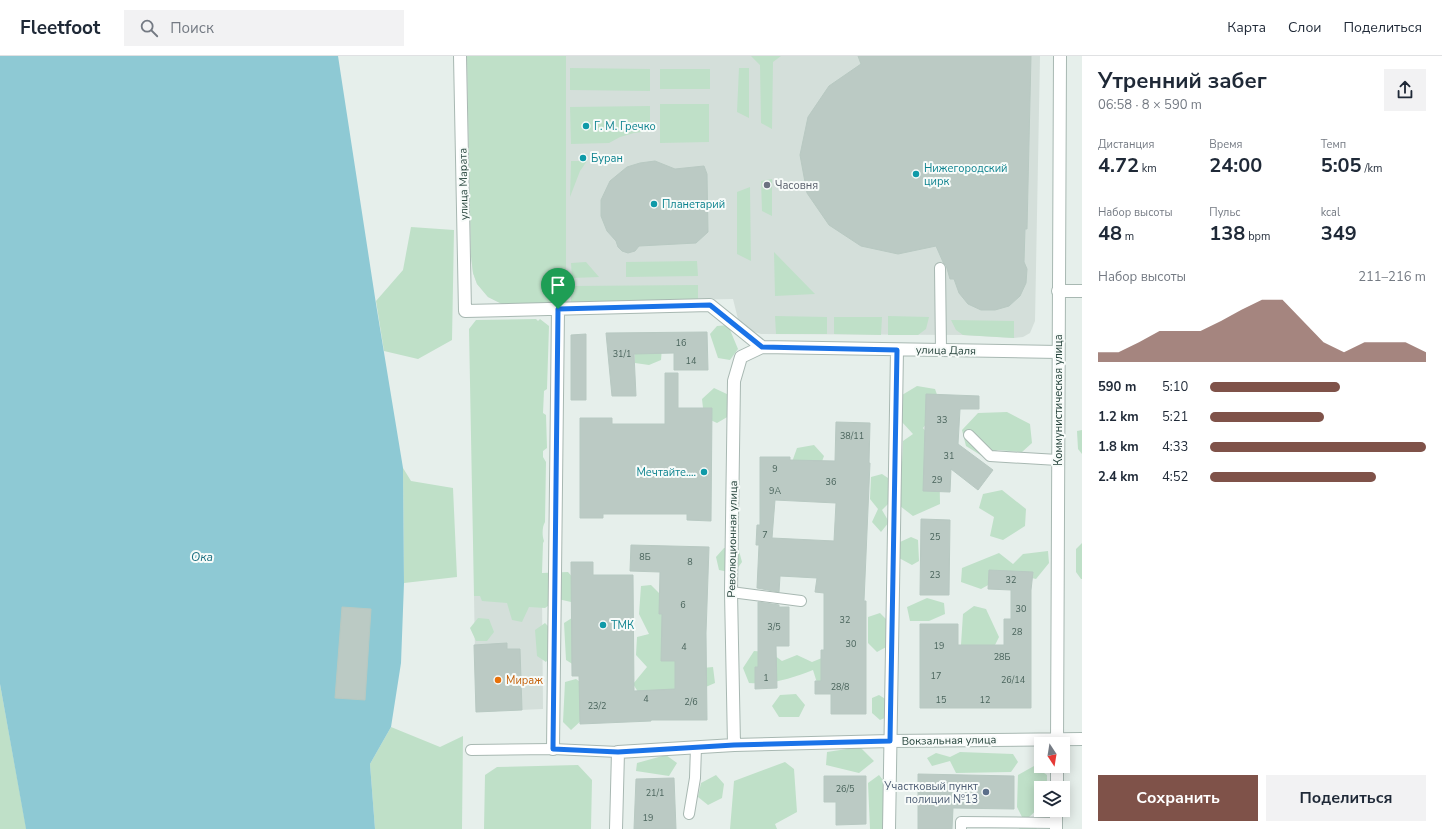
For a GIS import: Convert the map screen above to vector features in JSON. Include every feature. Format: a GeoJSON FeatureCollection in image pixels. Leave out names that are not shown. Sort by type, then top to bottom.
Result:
{"type":"FeatureCollection","features":[{"type":"Feature","properties":{"kind":"street","name":"улица Марата"},"geometry":{"type":"LineString","coordinates":[[460,56],[466,311],[558,309]]}},
{"type":"Feature","properties":{"kind":"street","name":"Коммунистическая улица"},"geometry":{"type":"LineString","coordinates":[[1057,737],[1060,56]]}},
{"type":"Feature","properties":{"kind":"street"},"geometry":{"type":"LineString","coordinates":[[1058,291],[1082,291]]}},
{"type":"Feature","properties":{"kind":"street"},"geometry":{"type":"LineString","coordinates":[[553,749],[558,309],[710,305],[762,347]]}},
{"type":"Feature","properties":{"kind":"street","name":"улица Даля"},"geometry":{"type":"LineString","coordinates":[[762,347],[1058,352]]}},
{"type":"Feature","properties":{"kind":"street","name":"Революционная улица"},"geometry":{"type":"LineString","coordinates":[[734,745],[731,592],[734,381],[741,357],[762,347]]}},
{"type":"Feature","properties":{"kind":"street"},"geometry":{"type":"LineString","coordinates":[[888,829],[897,350]]}},
{"type":"Feature","properties":{"kind":"street","name":"Вокзальная улица"},"geometry":{"type":"LineString","coordinates":[[1070,740],[1082,739]]}},
{"type":"Feature","properties":{"kind":"street","name":"Вокзальная улица"},"geometry":{"type":"LineString","coordinates":[[618,752],[734,745],[890,741],[1034,742]]}},
{"type":"Feature","properties":{"kind":"street"},"geometry":{"type":"LineString","coordinates":[[616,829],[618,752]]}},
{"type":"Feature","properties":{"kind":"lane"},"geometry":{"type":"LineString","coordinates":[[940,268],[941,350]]}},
{"type":"Feature","properties":{"kind":"lane"},"geometry":{"type":"LineString","coordinates":[[969,435],[990,456],[1058,460]]}},
{"type":"Feature","properties":{"kind":"lane"},"geometry":{"type":"LineString","coordinates":[[731,592],[800,601]]}},
{"type":"Feature","properties":{"kind":"lane"},"geometry":{"type":"LineString","coordinates":[[689,814],[695,778],[696,747]]}},
{"type":"Feature","properties":{"kind":"lane","name":"Вокзальная улица"},"geometry":{"type":"LineString","coordinates":[[471,750],[553,749],[618,752]]}},
{"type":"Feature","properties":{"kind":"lane"},"geometry":{"type":"LineString","coordinates":[[961,829],[961,822],[1056,826]]}},
{"type":"Feature","properties":{"kind":"shaded area"},"geometry":{"type":"Polygon","coordinates":[[[467,56],[1040,56],[1035,321],[1030,333],[1023,337],[1014,338],[963,335],[761,334],[748,330],[738,319],[733,299],[502,304],[488,297],[477,284],[473,273],[471,257],[467,56]]]}},
{"type":"Feature","properties":{"kind":"shaded area"},"geometry":{"type":"Polygon","coordinates":[[[542,594],[543,709],[476,712],[474,596],[542,594]]]}},
{"type":"Feature","properties":{"kind":"green space"},"geometry":{"type":"Polygon","coordinates":[[[467,56],[566,56],[566,303],[502,304],[488,297],[477,284],[473,273],[471,256],[467,56]]]}},
{"type":"Feature","properties":{"kind":"green space"},"geometry":{"type":"Polygon","coordinates":[[[751,56],[781,56],[773,62],[772,129],[761,123],[760,65],[751,56]]]}},
{"type":"Feature","properties":{"kind":"green space"},"geometry":{"type":"Polygon","coordinates":[[[570,68],[650,69],[650,91],[570,90],[570,68]]]}},
{"type":"Feature","properties":{"kind":"green space"},"geometry":{"type":"Polygon","coordinates":[[[739,68],[749,68],[749,118],[737,112],[739,68]]]}},
{"type":"Feature","properties":{"kind":"green space"},"geometry":{"type":"Polygon","coordinates":[[[660,69],[710,69],[710,89],[660,89],[660,69]]]}},
{"type":"Feature","properties":{"kind":"green space"},"geometry":{"type":"Polygon","coordinates":[[[660,104],[709,104],[709,142],[660,143],[660,104]]]}},
{"type":"Feature","properties":{"kind":"green space"},"geometry":{"type":"Polygon","coordinates":[[[650,106],[650,131],[620,137],[609,143],[571,144],[570,107],[650,106]]]}},
{"type":"Feature","properties":{"kind":"green space"},"geometry":{"type":"Polygon","coordinates":[[[571,161],[587,161],[580,171],[570,197],[571,161]]]}},
{"type":"Feature","properties":{"kind":"green space"},"geometry":{"type":"Polygon","coordinates":[[[772,179],[772,216],[762,211],[761,181],[772,179]]]}},
{"type":"Feature","properties":{"kind":"green space"},"geometry":{"type":"Polygon","coordinates":[[[750,187],[751,261],[737,254],[737,192],[750,187]]]}},
{"type":"Feature","properties":{"kind":"green space"},"geometry":{"type":"Polygon","coordinates":[[[411,227],[454,230],[452,340],[418,359],[384,351],[376,301],[403,270],[411,227]]]}},
{"type":"Feature","properties":{"kind":"green space"},"geometry":{"type":"Polygon","coordinates":[[[774,252],[815,294],[775,296],[774,252]]]}},
{"type":"Feature","properties":{"kind":"green space"},"geometry":{"type":"Polygon","coordinates":[[[697,261],[698,276],[626,277],[626,262],[697,261]]]}},
{"type":"Feature","properties":{"kind":"green space"},"geometry":{"type":"Polygon","coordinates":[[[586,262],[599,277],[572,278],[571,263],[586,262]]]}},
{"type":"Feature","properties":{"kind":"green space"},"geometry":{"type":"Polygon","coordinates":[[[698,285],[698,299],[571,302],[571,286],[698,285]]]}},
{"type":"Feature","properties":{"kind":"green space"},"geometry":{"type":"Polygon","coordinates":[[[775,316],[827,317],[827,334],[776,334],[775,316]]]}},
{"type":"Feature","properties":{"kind":"green space"},"geometry":{"type":"Polygon","coordinates":[[[888,316],[929,317],[926,329],[918,335],[888,335],[888,316]]]}},
{"type":"Feature","properties":{"kind":"green space"},"geometry":{"type":"Polygon","coordinates":[[[834,317],[882,317],[881,335],[834,334],[834,317]]]}},
{"type":"Feature","properties":{"kind":"green space"},"geometry":{"type":"Polygon","coordinates":[[[536,319],[538,321],[540,319],[549,326],[547,389],[544,391],[543,413],[546,415],[547,448],[543,451],[543,457],[546,462],[542,573],[568,572],[583,589],[582,600],[571,602],[558,599],[545,608],[529,607],[522,622],[512,620],[507,603],[482,601],[480,596],[474,596],[469,329],[476,320],[536,319]]]}},
{"type":"Feature","properties":{"kind":"green space"},"geometry":{"type":"Polygon","coordinates":[[[951,320],[1014,321],[1014,338],[963,335],[956,330],[951,320]]]}},
{"type":"Feature","properties":{"kind":"green space"},"geometry":{"type":"Polygon","coordinates":[[[728,325],[738,349],[730,360],[718,358],[710,334],[717,326],[728,325]]]}},
{"type":"Feature","properties":{"kind":"green space"},"geometry":{"type":"Polygon","coordinates":[[[634,346],[662,347],[661,360],[649,365],[635,363],[634,346]]]}},
{"type":"Feature","properties":{"kind":"green space"},"geometry":{"type":"Polygon","coordinates":[[[917,386],[935,389],[941,406],[923,428],[939,446],[940,504],[913,516],[900,506],[903,441],[913,434],[901,421],[902,395],[917,386]]]}},
{"type":"Feature","properties":{"kind":"green space"},"geometry":{"type":"Polygon","coordinates":[[[714,388],[729,395],[729,416],[717,423],[704,417],[702,399],[714,388]]]}},
{"type":"Feature","properties":{"kind":"green space"},"geometry":{"type":"Polygon","coordinates":[[[1007,412],[1030,424],[1032,443],[1022,452],[998,450],[982,456],[966,446],[962,430],[978,413],[1007,412]]]}},
{"type":"Feature","properties":{"kind":"green space"},"geometry":{"type":"Polygon","coordinates":[[[1082,430],[1082,454],[1078,449],[1077,431],[1082,430]]]}},
{"type":"Feature","properties":{"kind":"green space"},"geometry":{"type":"Polygon","coordinates":[[[814,445],[824,456],[818,472],[792,462],[797,448],[814,445]]]}},
{"type":"Feature","properties":{"kind":"green space"},"geometry":{"type":"Polygon","coordinates":[[[403,468],[411,481],[453,488],[457,577],[404,583],[403,468]]]}},
{"type":"Feature","properties":{"kind":"green space"},"geometry":{"type":"Polygon","coordinates":[[[882,474],[891,480],[890,502],[882,510],[889,522],[881,532],[872,522],[878,509],[870,499],[871,477],[882,474]]]}},
{"type":"Feature","properties":{"kind":"green space"},"geometry":{"type":"Polygon","coordinates":[[[1002,490],[1026,509],[1025,526],[1003,540],[990,536],[994,517],[979,508],[983,494],[1002,490]]]}},
{"type":"Feature","properties":{"kind":"green space"},"geometry":{"type":"Polygon","coordinates":[[[911,537],[918,540],[919,561],[912,565],[899,558],[900,542],[911,537]]]}},
{"type":"Feature","properties":{"kind":"green space"},"geometry":{"type":"Polygon","coordinates":[[[1082,543],[1081,579],[1076,572],[1076,549],[1082,543]]]}},
{"type":"Feature","properties":{"kind":"green space"},"geometry":{"type":"Polygon","coordinates":[[[738,547],[742,562],[734,573],[719,570],[716,557],[724,548],[738,547]]]}},
{"type":"Feature","properties":{"kind":"green space"},"geometry":{"type":"Polygon","coordinates":[[[1048,551],[1049,563],[1036,579],[1010,573],[981,589],[961,582],[962,568],[999,553],[1013,564],[1023,554],[1048,551]]]}},
{"type":"Feature","properties":{"kind":"green space"},"geometry":{"type":"Polygon","coordinates":[[[651,585],[669,603],[692,669],[713,667],[715,683],[701,689],[673,711],[642,698],[633,684],[647,667],[636,655],[637,637],[649,634],[639,614],[641,586],[651,585]]]}},
{"type":"Feature","properties":{"kind":"green space"},"geometry":{"type":"Polygon","coordinates":[[[927,598],[944,603],[945,614],[929,621],[910,621],[907,607],[927,598]]]}},
{"type":"Feature","properties":{"kind":"green space"},"geometry":{"type":"Polygon","coordinates":[[[974,606],[986,609],[999,637],[992,651],[960,660],[963,614],[974,606]]]}},
{"type":"Feature","properties":{"kind":"green space"},"geometry":{"type":"Polygon","coordinates":[[[880,613],[887,620],[888,646],[877,652],[868,643],[868,617],[880,613]]]}},
{"type":"Feature","properties":{"kind":"green space"},"geometry":{"type":"Polygon","coordinates":[[[575,616],[574,665],[566,660],[564,623],[575,616]]]}},
{"type":"Feature","properties":{"kind":"green space"},"geometry":{"type":"Polygon","coordinates":[[[478,618],[489,619],[494,632],[487,641],[476,641],[470,628],[478,618]]]}},
{"type":"Feature","properties":{"kind":"green space"},"geometry":{"type":"Polygon","coordinates":[[[545,623],[550,628],[550,656],[546,662],[537,656],[535,630],[545,623]]]}},
{"type":"Feature","properties":{"kind":"green space"},"geometry":{"type":"Polygon","coordinates":[[[754,651],[770,652],[782,661],[797,655],[812,662],[827,656],[836,665],[818,686],[813,670],[774,682],[749,683],[743,668],[754,651]]]}},
{"type":"Feature","properties":{"kind":"green space"},"geometry":{"type":"Polygon","coordinates":[[[576,679],[583,684],[584,718],[571,730],[563,722],[565,682],[576,679]]]}},
{"type":"Feature","properties":{"kind":"green space"},"geometry":{"type":"Polygon","coordinates":[[[0,684],[26,827],[26,829],[0,829],[0,684]]]}},
{"type":"Feature","properties":{"kind":"green space"},"geometry":{"type":"Polygon","coordinates":[[[796,694],[805,705],[799,717],[779,717],[772,706],[780,695],[796,694]]]}},
{"type":"Feature","properties":{"kind":"green space"},"geometry":{"type":"Polygon","coordinates":[[[879,695],[887,700],[887,717],[880,720],[872,713],[872,698],[879,695]]]}},
{"type":"Feature","properties":{"kind":"green space"},"geometry":{"type":"Polygon","coordinates":[[[391,727],[440,747],[463,736],[462,829],[375,829],[370,764],[391,727]]]}},
{"type":"Feature","properties":{"kind":"green space"},"geometry":{"type":"Polygon","coordinates":[[[860,747],[874,761],[859,773],[826,765],[827,752],[860,747]]]}},
{"type":"Feature","properties":{"kind":"green space"},"geometry":{"type":"Polygon","coordinates":[[[960,752],[1013,754],[1018,762],[1011,772],[956,773],[950,761],[932,766],[927,758],[936,753],[950,757],[960,752]]]}},
{"type":"Feature","properties":{"kind":"green space"},"geometry":{"type":"Polygon","coordinates":[[[666,755],[677,763],[669,776],[636,771],[637,763],[666,755]]]}},
{"type":"Feature","properties":{"kind":"green space"},"geometry":{"type":"Polygon","coordinates":[[[785,762],[794,769],[797,812],[775,824],[777,829],[730,829],[734,781],[785,762]]]}},
{"type":"Feature","properties":{"kind":"green space"},"geometry":{"type":"Polygon","coordinates":[[[578,765],[592,780],[591,829],[484,829],[485,775],[497,767],[578,765]]]}},
{"type":"Feature","properties":{"kind":"green space"},"geometry":{"type":"Polygon","coordinates":[[[1034,766],[1034,773],[1044,773],[1047,775],[1047,781],[1034,781],[1034,812],[1028,818],[1037,829],[1019,829],[1023,819],[1017,807],[1018,775],[1034,766]]]}},
{"type":"Feature","properties":{"kind":"green space"},"geometry":{"type":"Polygon","coordinates":[[[716,775],[724,784],[722,798],[708,805],[698,797],[701,783],[716,775]]]}},
{"type":"Feature","properties":{"kind":"green space"},"geometry":{"type":"Polygon","coordinates":[[[879,775],[887,785],[886,829],[870,829],[868,783],[879,775]]]}},
{"type":"Feature","properties":{"kind":"water","name":"Ока"},"geometry":{"type":"Polygon","coordinates":[[[0,56],[338,56],[403,468],[404,583],[401,663],[391,727],[370,764],[375,829],[26,829],[0,684],[0,56]]]}},
{"type":"Feature","properties":{"kind":"building","name":"Нижегородский цирк"},"geometry":{"type":"Polygon","coordinates":[[[858,56],[1031,56],[1027,229],[1025,229],[1024,262],[1027,269],[1026,283],[1020,296],[1009,306],[995,310],[981,310],[968,304],[959,293],[954,279],[950,279],[946,265],[943,262],[936,246],[898,254],[861,246],[829,225],[807,193],[800,155],[808,117],[829,86],[861,64],[858,56]]]}},
{"type":"Feature","properties":{"kind":"building","name":"Планетарий"},"geometry":{"type":"Polygon","coordinates":[[[655,161],[675,169],[704,166],[707,174],[708,232],[696,243],[639,246],[635,251],[628,253],[622,251],[618,247],[616,241],[607,231],[601,216],[601,200],[610,181],[627,167],[655,161]]]}},
{"type":"Feature","properties":{"kind":"building"},"geometry":{"type":"Polygon","coordinates":[[[707,332],[708,370],[674,370],[674,353],[634,354],[636,396],[612,396],[606,333],[707,332]]]}},
{"type":"Feature","properties":{"kind":"building"},"geometry":{"type":"Polygon","coordinates":[[[586,334],[586,400],[571,400],[571,335],[586,334]]]}},
{"type":"Feature","properties":{"kind":"building"},"geometry":{"type":"Polygon","coordinates":[[[665,373],[678,373],[678,408],[712,408],[711,521],[687,520],[687,514],[603,514],[603,518],[580,518],[580,418],[612,418],[612,424],[665,424],[665,373]]]}},
{"type":"Feature","properties":{"kind":"building"},"geometry":{"type":"Polygon","coordinates":[[[926,394],[979,396],[979,409],[960,409],[958,444],[993,470],[978,490],[951,469],[950,492],[923,491],[926,394]]]}},
{"type":"Feature","properties":{"kind":"building"},"geometry":{"type":"Polygon","coordinates":[[[836,422],[870,423],[870,463],[864,601],[866,601],[866,714],[831,714],[831,694],[815,694],[815,681],[821,681],[821,650],[824,650],[824,593],[815,592],[817,578],[780,576],[779,592],[757,588],[759,545],[756,545],[757,525],[760,525],[760,457],[790,457],[790,460],[835,461],[836,422]],[[775,500],[772,538],[834,541],[836,503],[775,500]]]}},
{"type":"Feature","properties":{"kind":"building"},"geometry":{"type":"Polygon","coordinates":[[[921,519],[950,520],[949,595],[920,595],[921,519]]]}},
{"type":"Feature","properties":{"kind":"building"},"geometry":{"type":"Polygon","coordinates":[[[631,545],[709,547],[706,633],[707,720],[651,720],[580,724],[579,676],[572,676],[571,562],[593,562],[593,575],[633,575],[634,691],[675,689],[675,661],[661,661],[662,614],[659,614],[660,572],[630,571],[631,545]]]}},
{"type":"Feature","properties":{"kind":"building"},"geometry":{"type":"Polygon","coordinates":[[[989,570],[1033,572],[1031,590],[1031,708],[920,708],[920,624],[958,624],[958,645],[1004,645],[1004,619],[1011,619],[1011,590],[988,589],[989,570]]]}},
{"type":"Feature","properties":{"kind":"building"},"geometry":{"type":"Polygon","coordinates":[[[758,602],[779,605],[779,607],[789,607],[789,646],[776,646],[777,688],[755,689],[755,667],[758,667],[758,602]]]}},
{"type":"Feature","properties":{"kind":"building"},"geometry":{"type":"Polygon","coordinates":[[[342,607],[371,609],[365,700],[335,698],[342,607]]]}},
{"type":"Feature","properties":{"kind":"building","name":"Мираж"},"geometry":{"type":"Polygon","coordinates":[[[507,643],[507,649],[520,649],[522,710],[476,712],[474,645],[507,643]]]}},
{"type":"Feature","properties":{"kind":"building"},"geometry":{"type":"Polygon","coordinates":[[[918,774],[1014,776],[1014,809],[953,808],[952,829],[918,829],[918,774]]]}},
{"type":"Feature","properties":{"kind":"building"},"geometry":{"type":"Polygon","coordinates":[[[824,776],[866,776],[866,824],[836,825],[836,802],[824,802],[824,776]]]}},
{"type":"Feature","properties":{"kind":"building"},"geometry":{"type":"Polygon","coordinates":[[[674,778],[676,829],[634,829],[636,779],[674,778]]]}},
{"type":"Feature","properties":{"kind":"place","name":"Г. М. Гречко"},"geometry":{"type":"Point","coordinates":[586,126]}},
{"type":"Feature","properties":{"kind":"place","name":"Буран"},"geometry":{"type":"Point","coordinates":[583,158]}},
{"type":"Feature","properties":{"kind":"place","name":"Нижегородский цирк"},"geometry":{"type":"Point","coordinates":[916,174]}},
{"type":"Feature","properties":{"kind":"place","name":"Часовня"},"geometry":{"type":"Point","coordinates":[767,185]}},
{"type":"Feature","properties":{"kind":"place","name":"Планетарий"},"geometry":{"type":"Point","coordinates":[654,204]}},
{"type":"Feature","properties":{"kind":"place","name":"Мечтайте...."},"geometry":{"type":"Point","coordinates":[704,472]}},
{"type":"Feature","properties":{"kind":"place","name":"ТМК"},"geometry":{"type":"Point","coordinates":[603,625]}},
{"type":"Feature","properties":{"kind":"place","name":"Мираж"},"geometry":{"type":"Point","coordinates":[498,680]}},
{"type":"Feature","properties":{"kind":"place","name":"Участковый пункт полиции №13"},"geometry":{"type":"Point","coordinates":[986,792]}},
{"type":"Feature","properties":{"kind":"route"},"geometry":{"type":"LineString","coordinates":[[710,305],[762,347],[897,350],[890,741],[734,745],[618,752],[553,749],[558,309],[710,305]]}}]}
